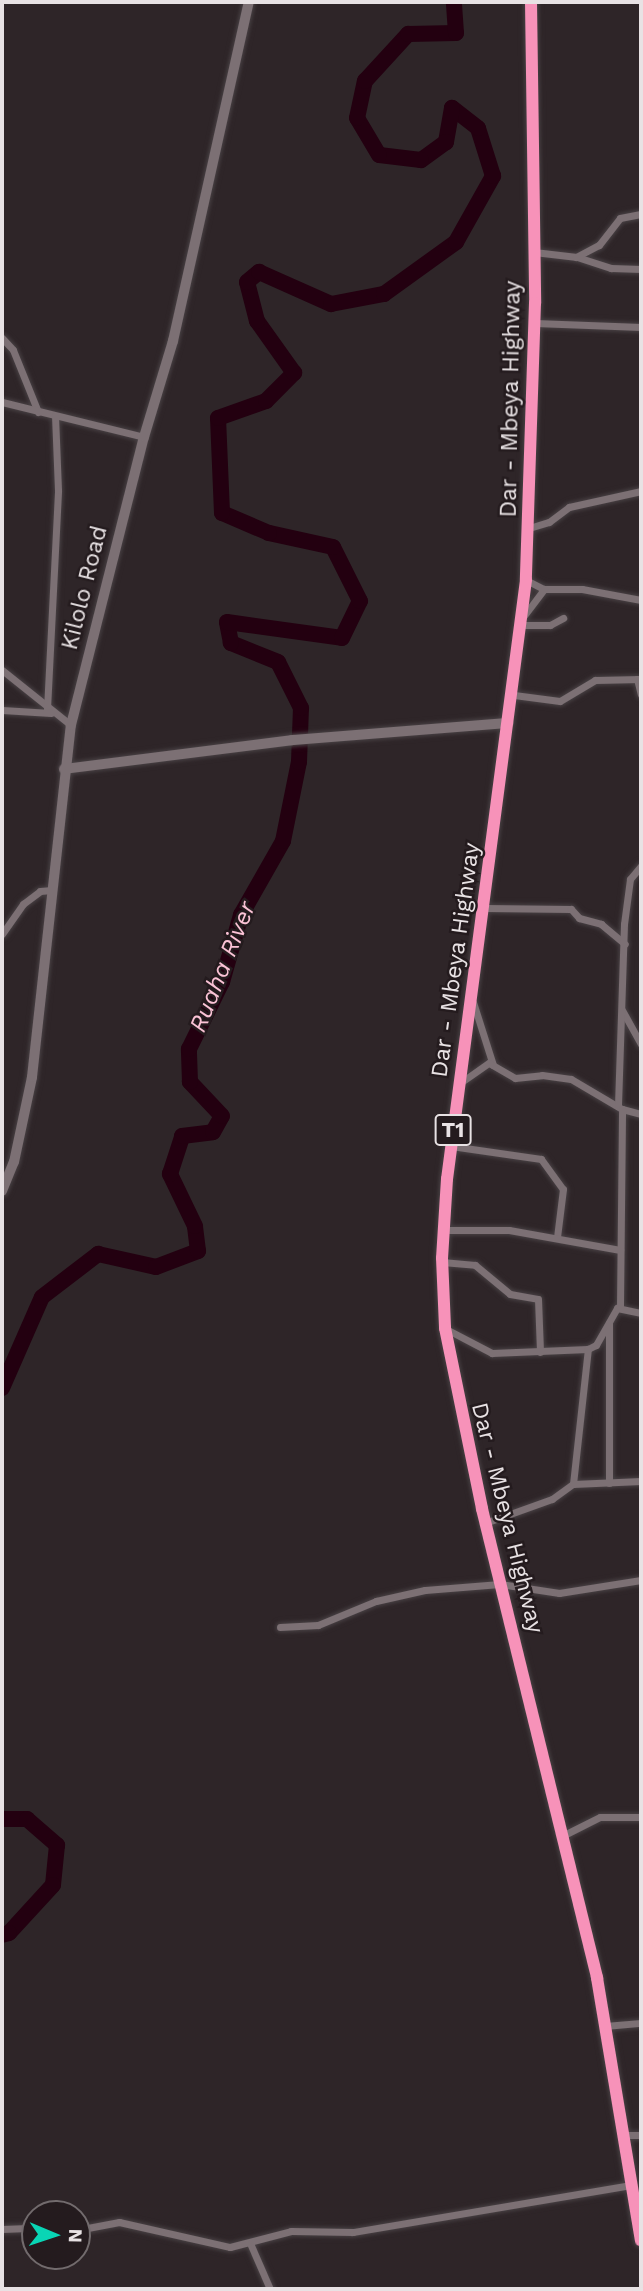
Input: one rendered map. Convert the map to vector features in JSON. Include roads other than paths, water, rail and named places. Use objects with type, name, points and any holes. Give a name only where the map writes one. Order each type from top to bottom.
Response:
[{"type":"highway","name":"Dar - Mbeya Highway","points":[[531,2],[535,323],[526,580],[514,695],[451,1146],[443,1230],[445,1328],[485,1523],[562,1836],[604,2026],[626,2134],[641,2241]]},
{"type":"main road","name":"Kilolo Road","points":[[2,1191],[14,1162],[32,1077],[64,769],[71,725],[144,437],[173,341],[233,89],[249,2]]},
{"type":"main road","points":[[64,769],[292,740],[508,723]]},
{"type":"street","points":[[576,257],[599,245],[620,218],[641,214]]},
{"type":"street","points":[[534,252],[576,257],[611,268],[641,269]]},
{"type":"street","points":[[535,323],[641,327]]},
{"type":"street","points":[[2,338],[13,351],[38,412]]},
{"type":"street","points":[[2,402],[144,437]]},
{"type":"street","points":[[50,711],[58,490],[55,416]]},
{"type":"street","points":[[529,528],[549,523],[569,507],[641,491]]},
{"type":"street","points":[[526,580],[544,589],[582,589],[641,600]]},
{"type":"street","points":[[544,589],[523,621],[550,625],[563,618]]},
{"type":"street","points":[[2,670],[50,711],[71,725]]},
{"type":"street","points":[[514,695],[559,701],[595,681],[639,679],[641,695]]},
{"type":"street","points":[[2,710],[50,711]]},
{"type":"street","points":[[445,1328],[487,1352],[589,1349],[596,1345],[620,1306],[622,1009],[630,879],[640,870]]},
{"type":"street","points":[[2,934],[23,904],[40,891],[52,890]]},
{"type":"street","points":[[485,908],[571,909],[579,918],[601,924],[626,944]]},
{"type":"street","points":[[471,998],[493,1065]]},
{"type":"street","points":[[622,1009],[641,1044]]},
{"type":"street","points":[[460,1083],[481,1065],[493,1065],[515,1078],[542,1075],[571,1079],[620,1107],[641,1114]]},
{"type":"street","points":[[451,1146],[541,1159],[563,1189],[557,1237]]},
{"type":"street","points":[[443,1230],[509,1230],[620,1250]]},
{"type":"street","points":[[442,1262],[475,1265],[510,1294],[538,1299],[540,1352]]},
{"type":"street","points":[[620,1306],[641,1313]]},
{"type":"street","points":[[608,1322],[608,1483]]},
{"type":"street","points":[[573,1484],[589,1349]]},
{"type":"street","points":[[485,1523],[551,1499],[573,1484],[641,1481]]},
{"type":"street","points":[[280,1627],[318,1625],[396,1596],[500,1584],[554,1593],[641,1580]]},
{"type":"street","points":[[562,1836],[584,1821],[600,1817],[641,1817]]},
{"type":"street","points":[[604,2026],[641,2023]]},
{"type":"street","points":[[626,2134],[641,2135]]},
{"type":"street","points":[[91,2227],[119,2222],[208,2246],[250,2243],[290,2231],[353,2232],[376,2225],[632,2185]]},
{"type":"street","points":[[2,2229],[21,2228]]},
{"type":"street","points":[[250,2243],[269,2289]]},
{"type":"waterway","name":"Ruaha River","points":[[2,1388],[42,1297],[98,1254],[156,1267],[198,1251],[195,1226],[170,1174],[182,1136],[213,1132],[222,1116],[190,1082],[189,1049],[222,982],[241,915],[283,841],[299,762],[301,708],[278,662],[231,643],[227,622],[342,638],[360,601],[333,547],[269,533],[222,513],[218,418],[266,401],[294,373],[257,321],[247,282],[259,272],[331,304],[384,294],[456,242],[493,176],[478,128],[452,108],[446,142],[421,160],[379,155],[357,118],[365,81],[408,34],[456,33],[454,2]]},
{"type":"waterway","name":"Ruaha River","points":[[2,1819],[27,1819],[57,1845],[53,1885],[9,1933],[2,1935]]}]
